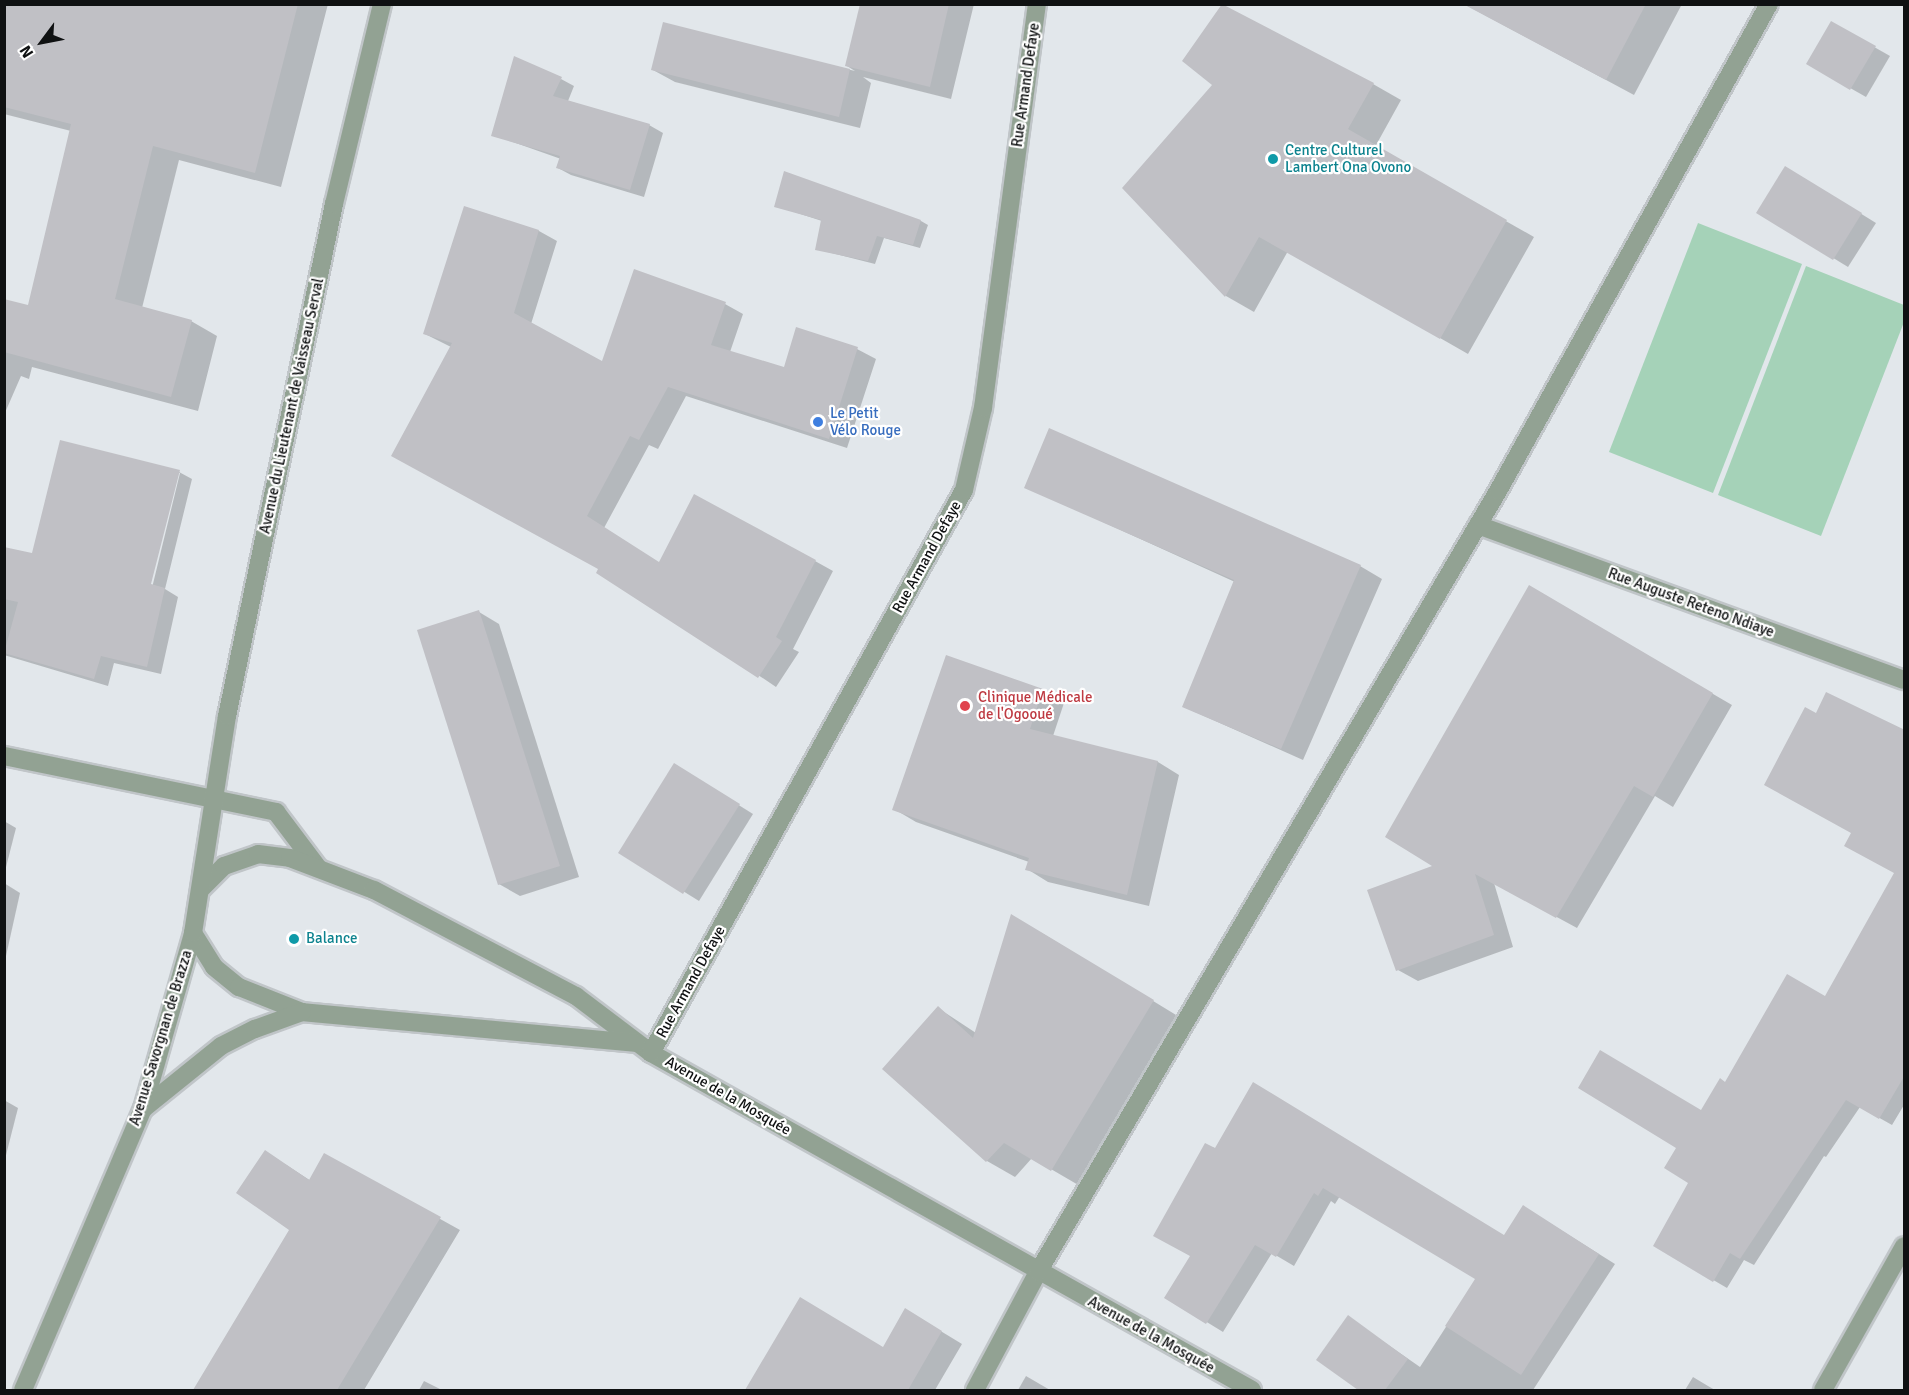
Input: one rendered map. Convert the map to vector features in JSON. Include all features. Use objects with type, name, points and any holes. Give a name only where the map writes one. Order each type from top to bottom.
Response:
[{"type":"street","name":"Avenue du Lieutenant de Vaisseau Serval","points":[[211,804],[334,204],[382,4]]},
{"type":"street","name":"Rue Armand Defaye","points":[[644,1048],[964,490],[983,408],[1037,4]]},
{"type":"street","points":[[975,1390],[1038,1272],[1479,525],[1769,4]]},
{"type":"street","name":"Rue Auguste Reteno Ndiaye","points":[[1479,525],[1905,680]]},
{"type":"street","points":[[4,756],[211,804],[276,812],[319,869]]},
{"type":"street","name":"Avenue Savorgnan de Brazza","points":[[23,1390],[142,1109],[193,933],[201,889],[211,804]]},
{"type":"street","name":"Avenue de la Mosquée","points":[[201,889],[224,866],[258,854],[290,858],[445,925],[576,996],[644,1048],[1038,1272],[1252,1390]]},
{"type":"street","points":[[193,933],[214,967],[239,987],[302,1012],[644,1048]]},
{"type":"street","points":[[142,1109],[221,1046],[255,1029],[302,1012]]},
{"type":"street","points":[[1823,1390],[1905,1246]]},
{"type":"green space","points":[[1698,223],[1802,264],[1713,493],[1609,452]]},
{"type":"green space","points":[[1806,266],[1904,305],[1904,322],[1821,536],[1718,495]]},
{"type":"building","points":[[4,4],[298,4],[255,173],[153,146],[115,299],[192,320],[171,397],[4,352],[4,299],[28,305],[71,124],[4,107]]},
{"type":"building","points":[[860,4],[949,4],[930,87],[845,66]]},
{"type":"building","name":"Centre Culturel Lambert Ona Ovono","points":[[1222,4],[1374,83],[1348,129],[1507,220],[1440,339],[1259,237],[1225,297],[1122,188],[1212,85],[1182,61]]},
{"type":"building","points":[[1463,4],[1646,4],[1606,80]]},
{"type":"building","points":[[1831,21],[1876,46],[1850,90],[1806,64]]},
{"type":"building","points":[[663,22],[850,69],[839,117],[651,70]]},
{"type":"building","points":[[514,56],[562,77],[553,96],[650,124],[630,190],[556,168],[560,156],[491,136]]},
{"type":"building","points":[[1785,166],[1862,213],[1833,260],[1756,213]]},
{"type":"building","points":[[784,171],[921,220],[913,245],[877,236],[868,261],[815,250],[821,220],[774,207]]},
{"type":"building","points":[[464,206],[539,230],[514,313],[602,361],[634,269],[726,302],[711,345],[784,367],[796,327],[858,347],[829,439],[668,387],[639,440],[630,436],[587,516],[659,562],[694,494],[816,560],[776,637],[782,641],[758,678],[596,573],[598,569],[391,456],[452,343],[423,334]]},
{"type":"building","points":[[1049,428],[1361,565],[1281,749],[1182,707],[1234,580],[1024,488]]},
{"type":"building","points":[[60,440],[180,470],[151,584],[165,588],[147,667],[101,656],[94,679],[4,653],[18,602],[4,599],[4,547],[32,553]]},
{"type":"building","points":[[1529,585],[1713,693],[1653,797],[1634,786],[1556,918],[1475,874],[1494,935],[1396,971],[1367,890],[1432,866],[1385,837]]},
{"type":"building","points":[[479,610],[560,866],[498,885],[417,630]]},
{"type":"building","points":[[946,655],[1043,689],[1030,729],[1158,761],[1127,895],[1025,870],[1029,858],[892,810]]},
{"type":"building","points":[[1826,692],[1905,730],[1905,1075],[1879,1119],[1846,1100],[1740,1259],[1730,1253],[1713,1282],[1653,1246],[1688,1183],[1664,1168],[1676,1148],[1578,1088],[1600,1050],[1701,1110],[1720,1078],[1725,1082],[1787,974],[1825,996],[1894,873],[1844,846],[1851,833],[1764,785],[1805,707],[1816,713]]},
{"type":"building","points":[[674,763],[740,804],[683,894],[618,853]]},
{"type":"building","points":[[1011,914],[1154,1000],[1051,1171],[1004,1143],[986,1162],[882,1069],[938,1006],[973,1038]]},
{"type":"building","points":[[1253,1082],[1504,1235],[1523,1205],[1599,1254],[1521,1375],[1445,1326],[1475,1279],[1323,1188],[1318,1196],[1314,1193],[1276,1257],[1255,1245],[1206,1324],[1164,1298],[1190,1256],[1153,1236],[1205,1143],[1215,1148]]},
{"type":"building","points":[[265,1150],[309,1180],[324,1153],[441,1217],[337,1390],[193,1390],[289,1230],[236,1193]]},
{"type":"building","points":[[800,1297],[883,1347],[905,1308],[942,1331],[908,1390],[745,1390]]},
{"type":"building","points":[[1348,1315],[1408,1359],[1385,1390],[1358,1390],[1316,1360]]},
{"type":"place","name":"Centre Culturel Lambert Ona Ovono","points":[[1273,159]]},
{"type":"place","name":"Le Petit Vélo Rouge","points":[[818,422]]},
{"type":"place","name":"Clinique Médicale de l'Ogooué","points":[[965,706]]},
{"type":"place","name":"Balance","points":[[294,939]]}]
